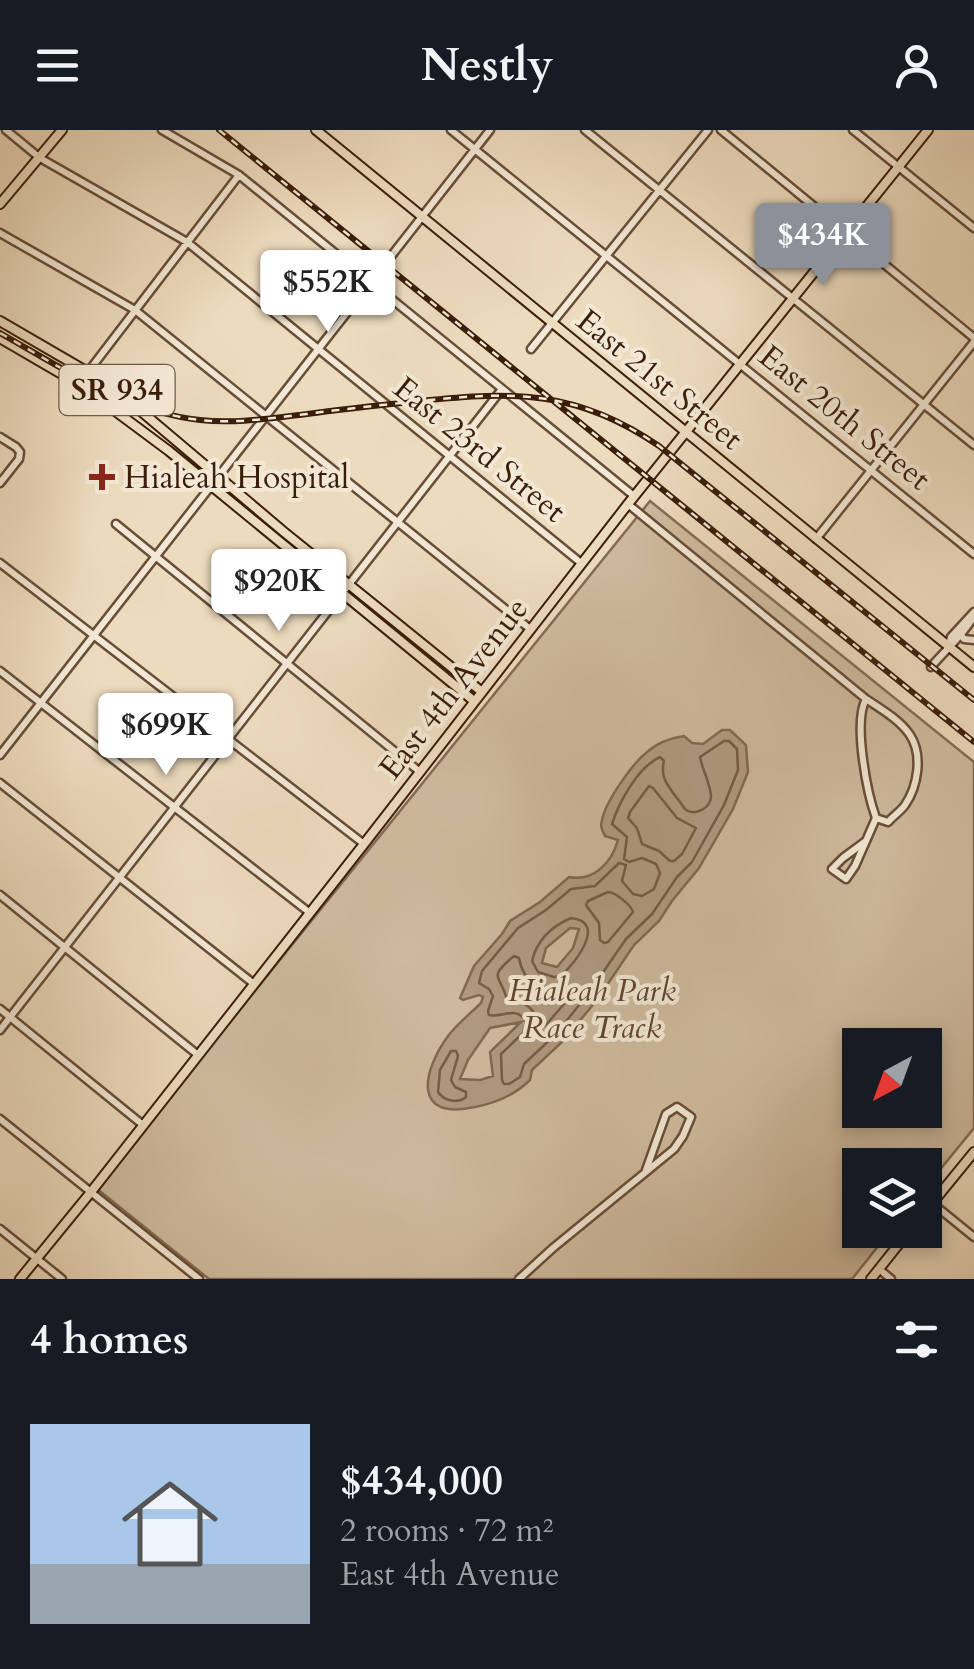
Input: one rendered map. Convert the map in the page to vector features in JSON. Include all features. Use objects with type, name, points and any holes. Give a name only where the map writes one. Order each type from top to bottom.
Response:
[{"type":"main road","points":[[0,204],[62,130]]},
{"type":"main road","name":"East 21st Street","points":[[316,130],[974,667]]},
{"type":"main road","name":"East 4th Avenue","points":[[20,1279],[739,363],[928,130]]},
{"type":"main road","points":[[0,212],[12,192]]},
{"type":"main road","name":"SR 934","points":[[0,321],[118,392],[482,692]]},
{"type":"main road","name":"SR 934","points":[[0,338],[79,384],[182,461],[474,701]]},
{"type":"main road","points":[[942,1191],[974,1152]]},
{"type":"main road","points":[[871,1279],[895,1248]]},
{"type":"street","name":"East 23rd Street","points":[[6,130],[40,158],[187,242],[581,563]]},
{"type":"street","points":[[162,130],[239,175],[502,389],[866,699],[890,715],[911,736],[917,759],[916,780],[906,804],[888,822],[876,818]]},
{"type":"street","name":"East 20th Street","points":[[451,130],[974,554]]},
{"type":"street","points":[[0,756],[490,130]]},
{"type":"street","points":[[586,130],[974,446]]},
{"type":"street","points":[[530,349],[708,130]]},
{"type":"street","points":[[721,130],[974,340],[816,539]]},
{"type":"street","points":[[852,130],[974,228]]},
{"type":"street","points":[[88,372],[239,175]]},
{"type":"street","points":[[0,232],[135,310],[530,629]]},
{"type":"street","points":[[0,1030],[502,389]]},
{"type":"street","points":[[0,437],[20,452],[0,483]]},
{"type":"street","points":[[116,524],[420,772]]},
{"type":"street","points":[[0,562],[364,844]]},
{"type":"street","points":[[948,646],[951,637],[974,614]]},
{"type":"street","points":[[931,667],[974,614]]},
{"type":"street","points":[[961,634],[964,639],[974,640]]},
{"type":"street","points":[[0,671],[310,912]]},
{"type":"street","points":[[866,699],[862,706],[864,764],[876,818],[866,842],[855,866],[846,879],[832,870],[866,842]]},
{"type":"street","points":[[0,783],[254,984]]},
{"type":"street","points":[[0,895],[198,1055]]},
{"type":"street","points":[[0,1008],[143,1125]]},
{"type":"street","points":[[519,1279],[674,1149],[691,1117],[677,1107],[666,1114],[646,1170]]},
{"type":"street","points":[[0,1119],[199,1279]]},
{"type":"street","points":[[942,1211],[974,1237]]},
{"type":"street","points":[[0,1229],[62,1279]]},
{"type":"street","points":[[878,1269],[891,1279]]},
{"type":"green space","name":"Hialeah Park Race Track","points":[[650,501],[974,762],[974,1128],[942,1167],[942,1148],[842,1148],[842,1248],[877,1248],[852,1279],[209,1279],[96,1188]]},
{"type":"water","points":[[722,730],[730,730],[746,745],[748,772],[733,809],[699,868],[659,921],[634,945],[597,1000],[532,1070],[530,1080],[490,1103],[455,1109],[441,1107],[428,1090],[432,1064],[448,1036],[481,1003],[483,997],[479,995],[460,998],[474,966],[510,921],[569,877],[594,873],[606,863],[618,840],[605,836],[601,825],[604,812],[620,783],[641,758],[660,744],[679,737],[703,744]],"holes":[[[570,928],[579,929],[573,948],[557,967],[542,963],[546,948]],[[521,1022],[490,1052],[493,1076],[460,1079],[490,1028]]]},
{"type":"railway","points":[[219,130],[974,742]]},
{"type":"railway","points":[[0,333],[121,398],[200,420],[254,420],[486,396],[544,399],[600,414],[659,446],[974,700]]},
{"type":"place","name":"Hialeah Hospital","points":[[102,477]]}]
